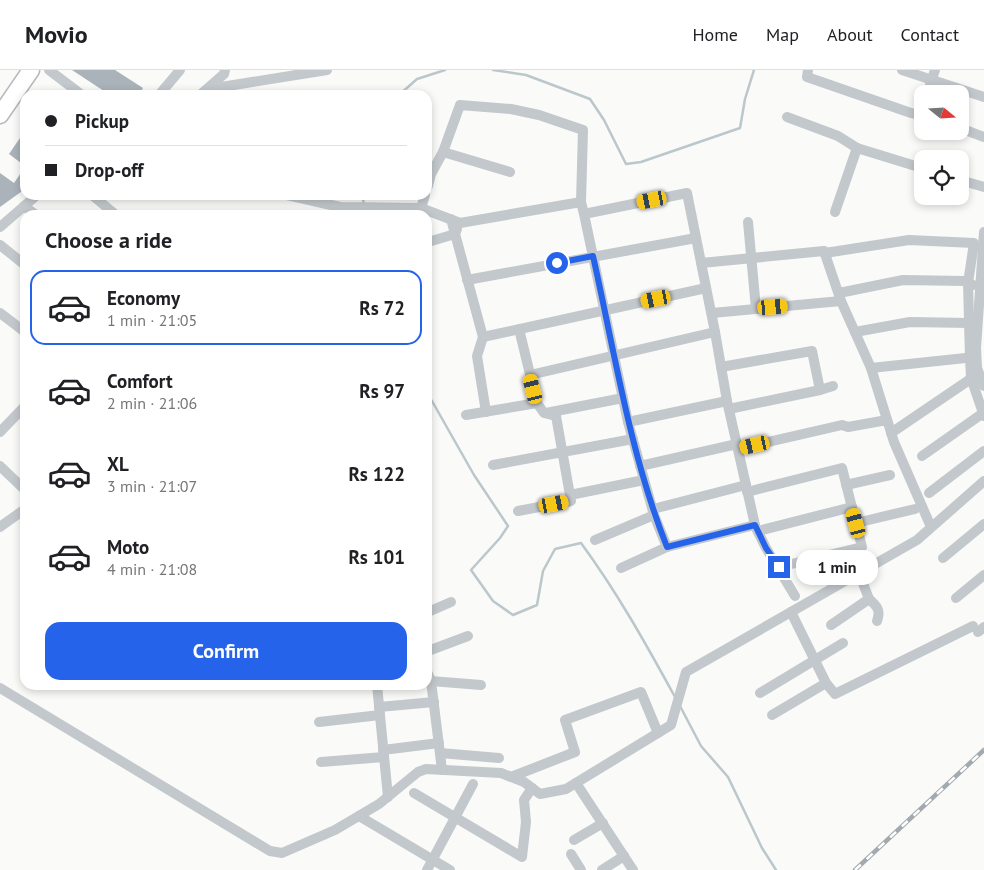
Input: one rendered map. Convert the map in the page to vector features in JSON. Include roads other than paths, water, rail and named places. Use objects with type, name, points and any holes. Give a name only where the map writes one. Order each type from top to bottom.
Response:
[{"type":"highway","points":[[0,96],[18,70]]},
{"type":"highway","points":[[0,115],[31,70]]},
{"type":"street","points":[[49,70],[75,90]]},
{"type":"street","points":[[163,90],[180,70]]},
{"type":"street","points":[[209,89],[224,74],[225,70]]},
{"type":"street","points":[[209,89],[327,70]]},
{"type":"street","points":[[808,70],[807,77],[911,113],[914,112]]},
{"type":"street","points":[[902,70],[984,97]]},
{"type":"street","points":[[930,85],[935,70]]},
{"type":"street","points":[[432,172],[443,152],[460,105],[510,109],[539,115],[583,130],[581,202],[628,422],[644,480],[667,547]]},
{"type":"street","points":[[786,117],[838,136],[857,148],[914,166]]},
{"type":"street","points":[[969,131],[984,137]]},
{"type":"street","points":[[834,212],[857,148]]},
{"type":"street","points":[[443,152],[510,172]]},
{"type":"street","points":[[969,183],[984,187]]},
{"type":"street","points":[[584,214],[687,193],[712,313],[728,405],[756,528],[795,596]]},
{"type":"street","points":[[0,227],[31,200]]},
{"type":"street","points":[[98,200],[110,210]]},
{"type":"street","points":[[309,200],[340,207],[378,209],[421,208],[426,210]]},
{"type":"street","points":[[421,208],[423,200]]},
{"type":"street","points":[[432,212],[455,221],[581,202]]},
{"type":"street","points":[[24,206],[29,210]]},
{"type":"street","points":[[455,221],[455,234],[483,337],[477,356],[486,412]]},
{"type":"street","points":[[748,222],[756,309]]},
{"type":"street","points":[[973,357],[984,232]]},
{"type":"street","points":[[432,241],[455,234]]},
{"type":"street","points":[[467,280],[696,238]]},
{"type":"street","points":[[701,263],[824,251],[825,253],[909,240],[974,243],[968,283],[969,323],[975,376],[984,415],[922,456]]},
{"type":"street","points":[[0,245],[20,261]]},
{"type":"street","points":[[825,253],[840,297],[871,368],[891,433],[931,528]]},
{"type":"street","points":[[712,313],[840,297],[903,280],[965,281],[980,286]]},
{"type":"street","points":[[483,337],[706,288]]},
{"type":"street","points":[[0,313],[20,328]]},
{"type":"street","points":[[855,332],[910,322],[969,323]]},
{"type":"street","points":[[518,329],[537,404],[544,413],[556,416],[571,501],[518,511]]},
{"type":"street","points":[[530,375],[715,332]]},
{"type":"street","points":[[721,367],[812,351],[820,390]]},
{"type":"street","points":[[871,368],[973,357]]},
{"type":"street","points":[[975,376],[984,386]]},
{"type":"street","points":[[891,433],[975,376]]},
{"type":"street","points":[[628,422],[820,390],[833,386]]},
{"type":"street","points":[[544,413],[624,398]]},
{"type":"street","points":[[466,416],[537,404]]},
{"type":"street","points":[[0,432],[20,411]]},
{"type":"street","points":[[640,466],[842,425],[848,428],[887,420]]},
{"type":"street","points":[[493,465],[633,439]]},
{"type":"street","points":[[929,493],[984,451]]},
{"type":"street","points":[[0,466],[20,485]]},
{"type":"street","points":[[594,540],[654,512],[746,488],[842,468],[862,547],[779,567]]},
{"type":"street","points":[[846,485],[890,474]]},
{"type":"street","points":[[570,495],[644,480]]},
{"type":"street","points":[[0,688],[270,850],[282,853],[335,830],[359,816],[379,804],[418,772],[426,769],[501,773],[512,777],[540,794],[566,789],[671,725],[686,672],[917,540],[984,480]]},
{"type":"street","points":[[621,568],[667,547],[852,507]]},
{"type":"street","points":[[856,523],[916,509]]},
{"type":"street","points":[[0,527],[20,513]]},
{"type":"street","points":[[943,558],[984,524]]},
{"type":"street","points":[[859,573],[869,599],[877,606],[879,615],[877,621]]},
{"type":"street","points":[[956,598],[984,575]]},
{"type":"street","points":[[831,625],[869,599]]},
{"type":"street","points":[[432,610],[451,602]]},
{"type":"street","points":[[791,612],[826,683],[836,694],[978,628]]},
{"type":"street","points":[[432,650],[468,636]]},
{"type":"street","points":[[760,693],[843,643]]},
{"type":"street","points":[[432,677],[481,685]]},
{"type":"street","points":[[772,715],[826,683]]},
{"type":"street","points":[[377,690],[388,796]]},
{"type":"street","points":[[432,690],[442,770]]},
{"type":"street","points":[[512,777],[576,752],[565,720],[641,692],[658,732]]},
{"type":"street","points":[[319,722],[434,702]]},
{"type":"street","points":[[321,762],[440,748],[499,758]]},
{"type":"street","points":[[576,783],[633,870]]},
{"type":"street","points":[[427,870],[473,784]]},
{"type":"street","points":[[414,793],[522,857],[526,822],[524,800],[532,788]]},
{"type":"street","points":[[359,816],[450,870]]},
{"type":"street","points":[[574,840],[603,823]]},
{"type":"street","points":[[571,854],[581,870]]},
{"type":"street","points":[[602,870],[624,856]]},
{"type":"waterway","points":[[405,90],[417,79],[445,70]]},
{"type":"waterway","points":[[493,70],[526,75],[590,99],[604,120],[626,164],[641,162],[740,128],[745,99],[754,70]]},
{"type":"waterway","points":[[363,200],[364,204]]},
{"type":"waterway","points":[[432,401],[474,475],[508,526],[500,538],[471,570],[493,601],[513,615],[537,605],[543,571],[555,549],[581,543],[619,599],[675,697]]},
{"type":"waterway","points":[[680,706],[701,746],[728,777],[762,848],[776,870]]},
{"type":"railway","points":[[855,870],[984,750]]}]
